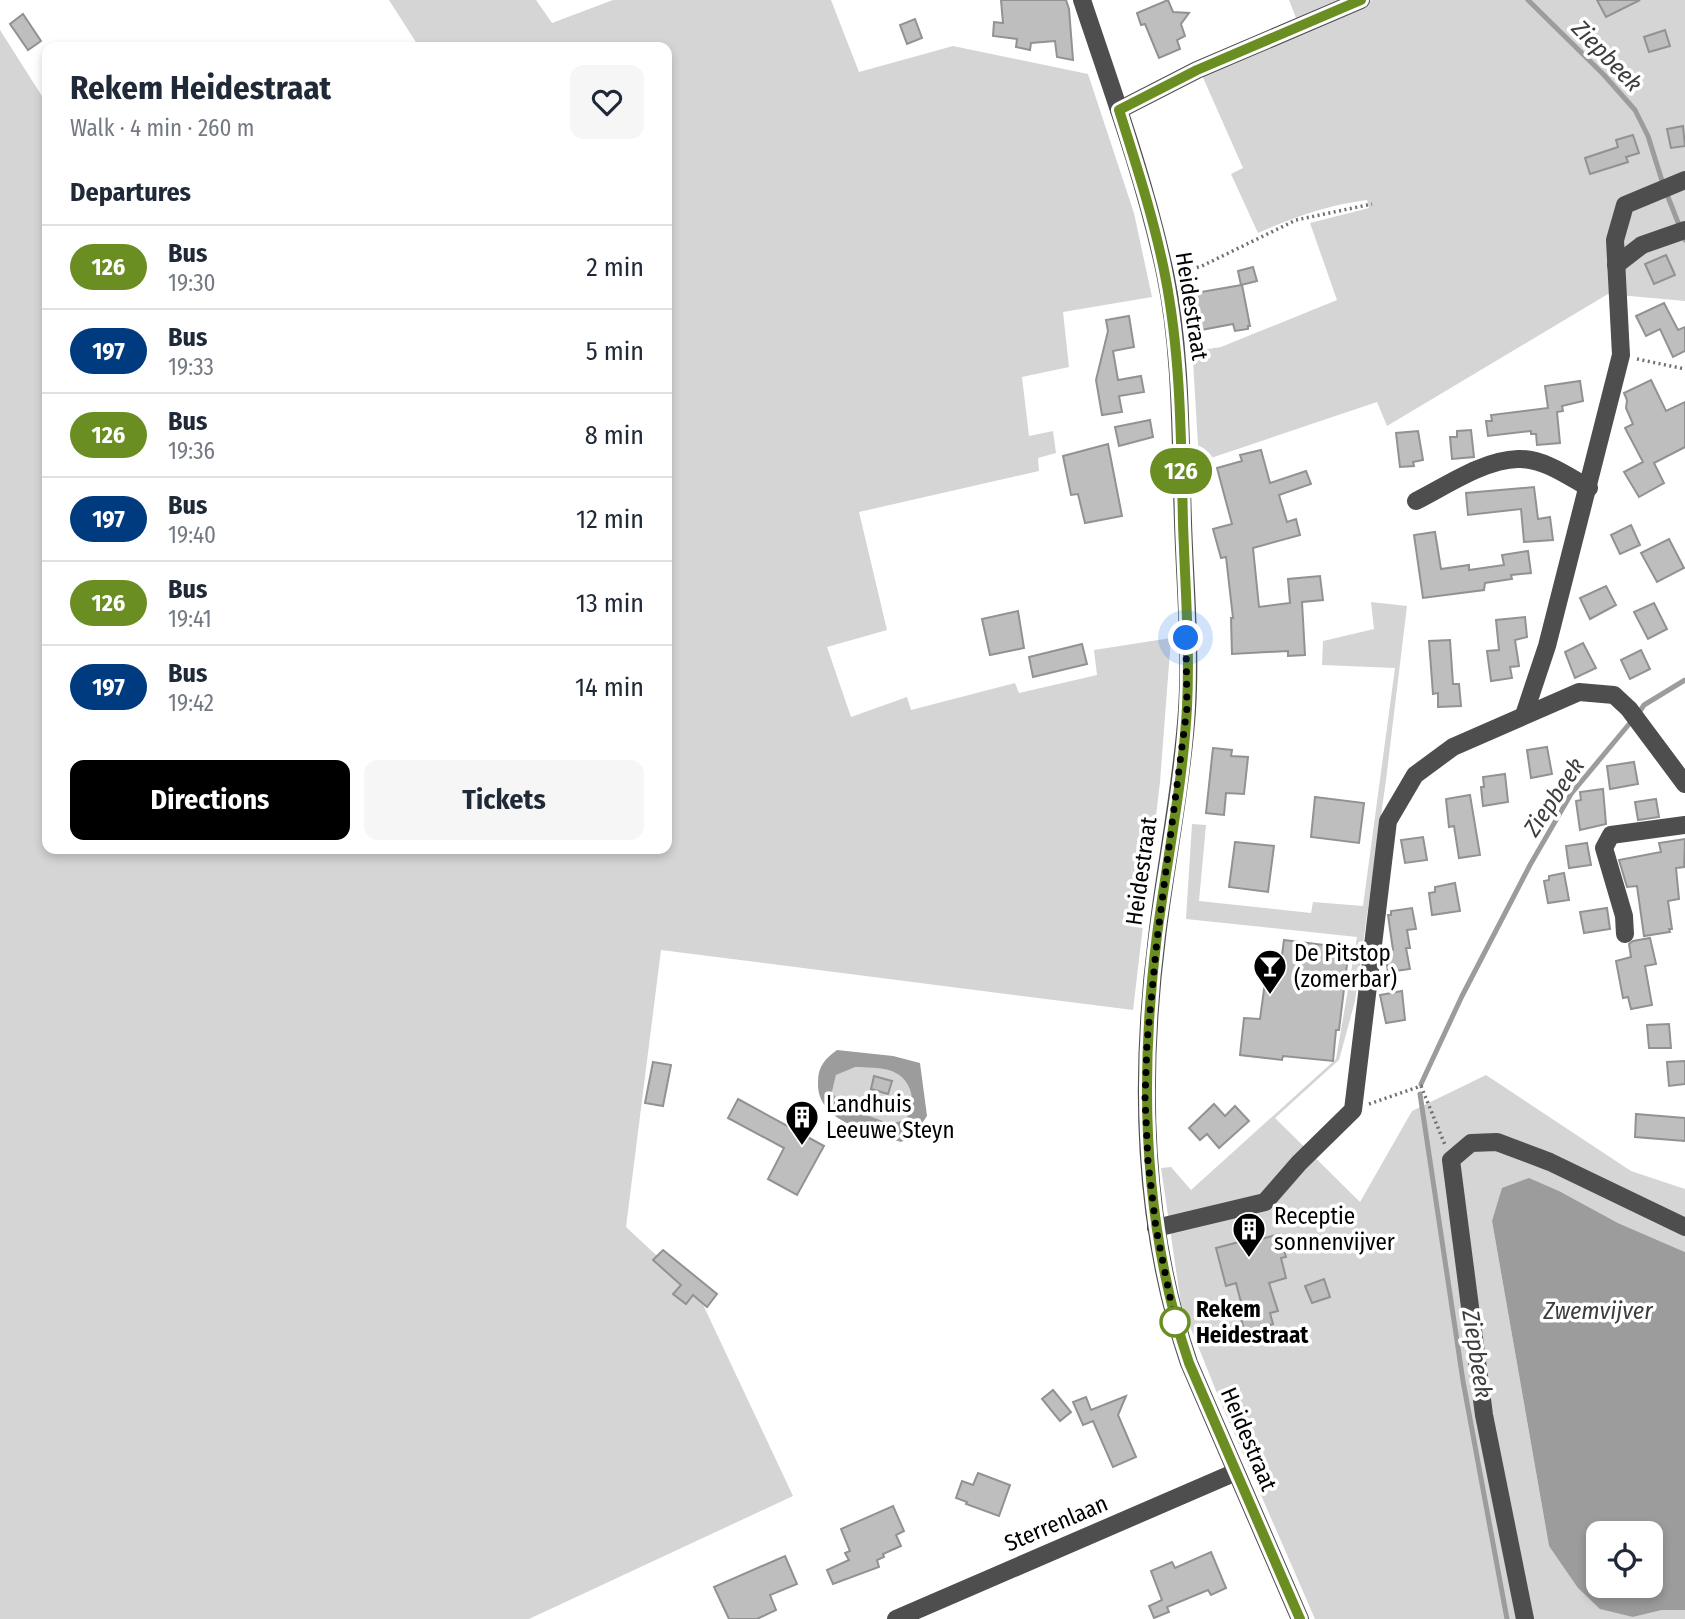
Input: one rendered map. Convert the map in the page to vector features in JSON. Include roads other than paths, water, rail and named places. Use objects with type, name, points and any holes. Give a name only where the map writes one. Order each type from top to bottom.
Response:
[{"type":"street","name":"Heidestraat","points":[[1082,0],[1146,198],[1166,275],[1179,386],[1187,708],[1157,940],[1147,1043],[1147,1149],[1156,1228],[1175,1322],[1189,1363],[1300,1619]]},
{"type":"street","points":[[1119,110],[1197,70],[1361,0]]},
{"type":"street","points":[[1524,715],[1547,646],[1621,355],[1615,240],[1625,205],[1685,180]]},
{"type":"street","points":[[1616,265],[1642,245],[1681,231]]},
{"type":"street","points":[[1416,501],[1475,471],[1497,462],[1520,458],[1551,467],[1589,488]]},
{"type":"street","points":[[1156,1228],[1265,1202],[1299,1163],[1353,1110],[1388,821],[1415,775],[1453,747],[1579,692],[1615,695],[1629,709],[1685,784]]},
{"type":"street","points":[[1625,934],[1624,916],[1604,848],[1611,835],[1685,825]]},
{"type":"street","points":[[1525,1619],[1484,1415],[1451,1160],[1471,1143],[1497,1142],[1550,1162],[1685,1227]]},
{"type":"street","name":"Sterrenlaan","points":[[896,1619],[1236,1472]]},
{"type":"water","points":[[837,1050],[893,1056],[920,1063],[927,1116],[914,1135],[901,1142],[875,1134],[847,1123],[826,1107],[820,1096],[818,1076],[823,1063]],"holes":[[[855,1067],[889,1070],[903,1078],[912,1097],[906,1119],[891,1124],[843,1106],[832,1092],[836,1075]]]},
{"type":"water","name":"Zwemvijver","points":[[1529,1178],[1618,1223],[1685,1252],[1685,1610],[1662,1610],[1633,1617],[1600,1609],[1588,1598],[1663,1598],[1663,1521],[1586,1521],[1586,1596],[1549,1546],[1492,1221],[1502,1188]]},
{"type":"waterway","name":"Ziepbeek","points":[[1528,0],[1604,75],[1635,110],[1648,136],[1663,184]]},
{"type":"waterway","name":"Ziepbeek","points":[[1668,197],[1685,240]]},
{"type":"waterway","name":"Ziepbeek","points":[[1640,711],[1644,705],[1685,680]]},
{"type":"waterway","name":"Ziepbeek","points":[[1421,1084],[1462,996],[1530,865],[1571,794],[1630,723]]},
{"type":"waterway","name":"Ziepbeek","points":[[1420,1094],[1463,1381],[1507,1619]]},
{"type":"place","name":"De Pitstop (zomerbar)","points":[[1270,996]]},
{"type":"place","name":"Landhuis Leeuwe Steyn","points":[[802,1147]]},
{"type":"place","name":"Receptie sonnenvijver","points":[[1249,1259]]},
{"type":"place","name":"Rekem Heidestraat","points":[[1175,1322]]}]
